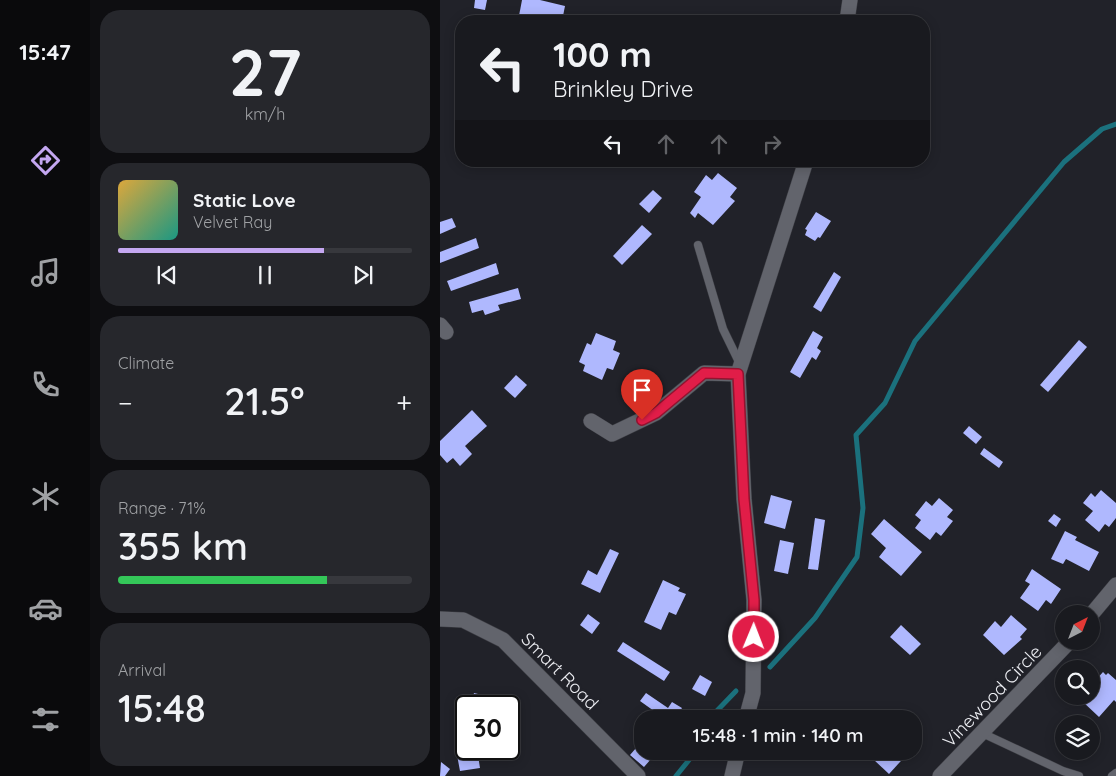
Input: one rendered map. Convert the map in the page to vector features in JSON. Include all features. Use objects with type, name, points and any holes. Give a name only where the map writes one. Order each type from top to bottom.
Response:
[{"type":"street","points":[[848,15],[850,0]]},
{"type":"street","points":[[748,710],[752,692],[754,600],[744,499],[739,370],[804,167]]},
{"type":"street","points":[[590,421],[612,434],[656,413],[704,373],[739,370]]},
{"type":"street","points":[[1099,605],[1116,585]]},
{"type":"street","name":"Smart Road","points":[[440,619],[463,620],[503,640],[638,776]]},
{"type":"street","name":"Vinewood Circle","points":[[940,776],[1061,650]]},
{"type":"street","points":[[732,776],[736,760]]},
{"type":"lane","points":[[698,244],[723,329],[739,370]]},
{"type":"lane","points":[[982,733],[1063,771],[1079,776]]},
{"type":"lane","points":[[1112,776],[1116,773]]},
{"type":"building","points":[[475,0],[487,0],[485,10],[474,8]]},
{"type":"building","points":[[522,0],[540,0],[565,6],[563,15],[519,15]]},
{"type":"building","points":[[718,173],[737,188],[730,197],[735,201],[713,225],[698,213],[695,218],[690,213],[701,197],[694,192],[706,175],[712,180]]},
{"type":"building","points":[[653,190],[662,198],[649,213],[639,204]]},
{"type":"building","points":[[816,212],[831,221],[820,238],[818,237],[815,241],[805,235],[807,230],[805,229]]},
{"type":"building","points":[[452,218],[456,227],[440,234],[440,222]]},
{"type":"building","points":[[642,225],[652,234],[622,265],[613,256]]},
{"type":"building","points":[[476,238],[479,248],[440,263],[440,252]]},
{"type":"building","points":[[496,263],[499,274],[451,291],[447,281]]},
{"type":"building","points":[[834,272],[841,277],[821,312],[813,307]]},
{"type":"building","points":[[518,288],[521,299],[498,305],[500,310],[485,315],[483,310],[472,313],[469,302]]},
{"type":"building","points":[[813,331],[823,337],[817,348],[821,351],[816,360],[812,357],[800,378],[790,372]]},
{"type":"building","points":[[596,333],[616,341],[613,350],[620,353],[613,370],[607,368],[602,380],[583,371],[585,365],[579,362],[587,343],[591,345]]},
{"type":"building","points":[[1079,340],[1087,347],[1048,392],[1040,385]]},
{"type":"building","points":[[516,375],[527,385],[515,398],[504,388]]},
{"type":"building","points":[[472,410],[487,426],[465,446],[472,454],[460,466],[453,458],[447,463],[440,455],[440,441]]},
{"type":"building","points":[[969,426],[982,437],[976,444],[963,433]]},
{"type":"building","points":[[984,448],[1003,462],[999,468],[980,454]]},
{"type":"building","points":[[1101,490],[1116,503],[1116,518],[1109,527],[1105,524],[1099,532],[1085,520],[1093,511],[1083,503],[1091,493],[1095,497]]},
{"type":"building","points":[[771,495],[792,501],[785,529],[764,523]]},
{"type":"building","points":[[939,498],[953,510],[947,517],[953,521],[941,536],[936,532],[930,540],[915,528],[921,520],[915,515],[926,501],[932,506]]},
{"type":"building","points":[[1054,514],[1061,519],[1056,527],[1048,521]]},
{"type":"building","points":[[815,518],[825,520],[818,570],[808,569]]},
{"type":"building","points":[[884,519],[922,552],[901,576],[879,557],[886,548],[871,534]]},
{"type":"building","points":[[1065,531],[1077,537],[1075,540],[1099,552],[1089,571],[1066,559],[1063,564],[1051,559]]},
{"type":"building","points":[[780,540],[794,543],[788,574],[774,571]]},
{"type":"building","points":[[610,549],[619,553],[600,593],[581,584],[588,570],[597,575]]},
{"type":"building","points":[[1032,569],[1061,589],[1051,604],[1046,600],[1038,611],[1020,598],[1030,584],[1025,581]]},
{"type":"building","points":[[663,580],[680,588],[678,591],[686,594],[676,615],[669,612],[661,630],[644,622]]},
{"type":"building","points":[[588,614],[600,623],[592,634],[580,625]]},
{"type":"building","points":[[1011,615],[1027,629],[1020,637],[1022,639],[1004,655],[983,635],[995,621],[1001,627]]},
{"type":"building","points":[[901,625],[921,644],[910,655],[890,637]]},
{"type":"building","points":[[623,642],[670,672],[664,681],[617,651]]},
{"type":"building","points":[[1103,672],[1106,675],[1108,673],[1116,680],[1116,702],[1114,700],[1100,716],[1086,705],[1100,705],[1100,675]]},
{"type":"building","points":[[700,675],[712,682],[705,696],[692,689]]},
{"type":"building","points":[[646,693],[668,708],[672,702],[682,708],[681,710],[653,710],[640,701]]},
{"type":"building","points":[[634,750],[634,758],[630,755]]},
{"type":"building","points":[[458,760],[479,760],[480,768],[460,771]]},
{"type":"building","points":[[636,760],[650,760],[644,767]]},
{"type":"building","points":[[874,760],[902,760],[889,774]]},
{"type":"building","points":[[441,762],[450,769],[445,776],[440,776]]},
{"type":"waterway","points":[[770,667],[815,618],[857,557],[863,508],[856,435],[885,403],[915,341],[1064,162],[1102,129],[1116,124]]},
{"type":"waterway","points":[[718,710],[736,691]]},
{"type":"waterway","points":[[676,776],[689,760]]},
{"type":"route","points":[[642,420],[656,413],[704,373],[738,374],[744,499],[754,600],[754,637]]}]
